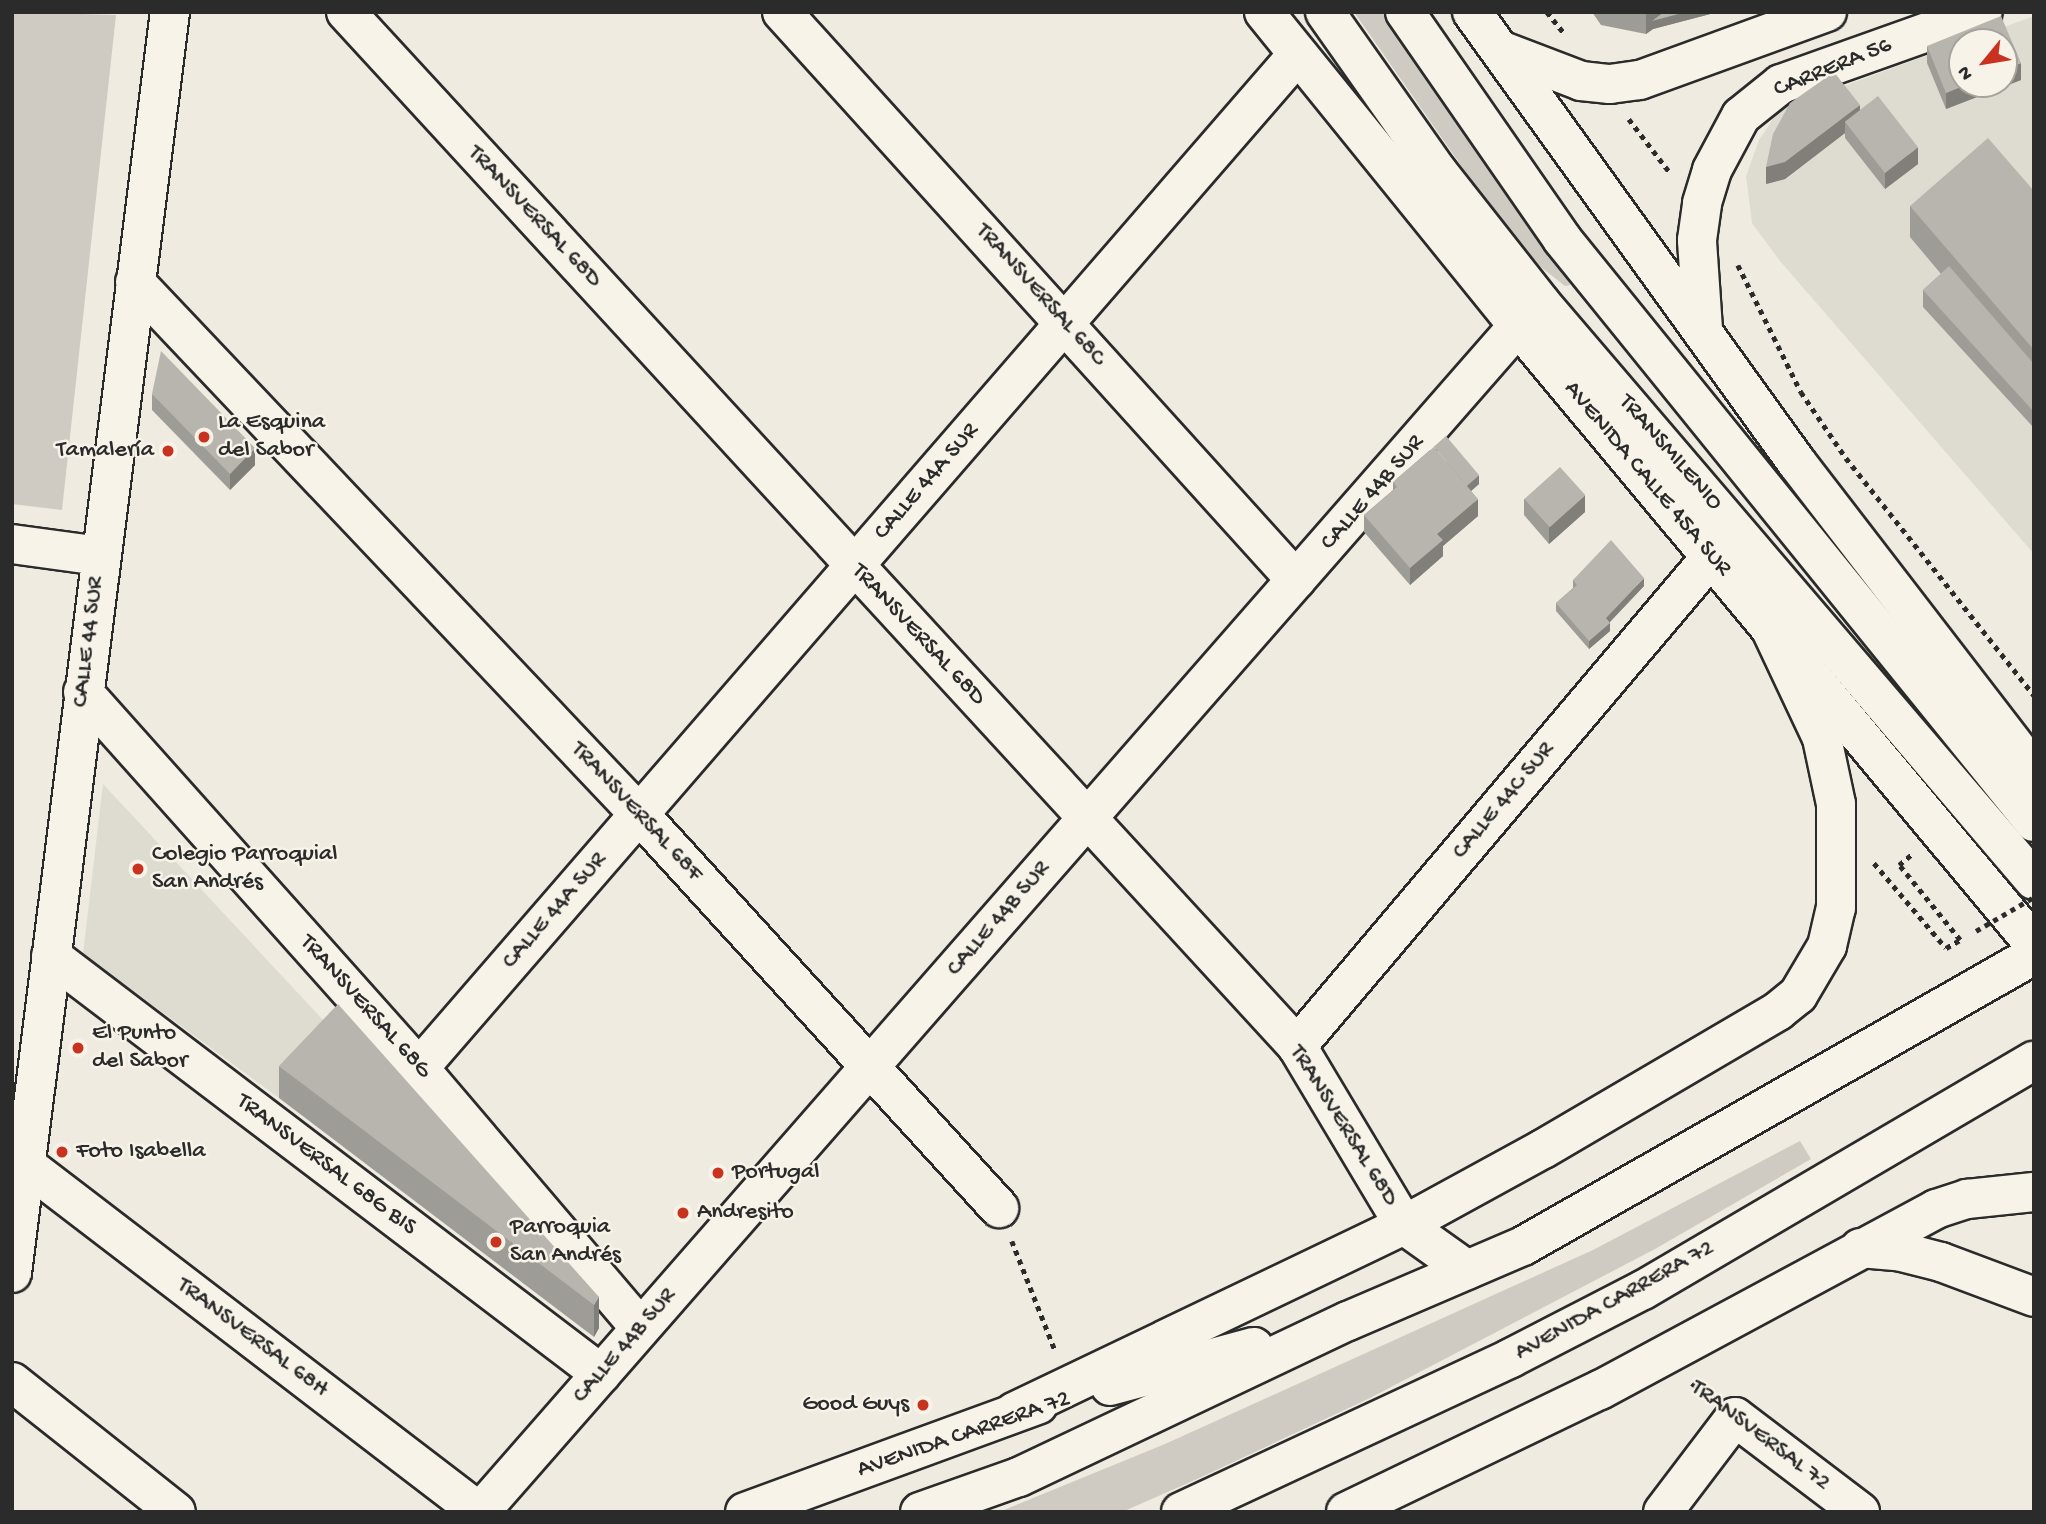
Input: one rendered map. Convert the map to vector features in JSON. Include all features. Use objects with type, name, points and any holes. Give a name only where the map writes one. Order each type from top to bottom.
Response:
[{"type":"main road","name":"CALLE 44 SUR","points":[[12,1273],[170,12]]},
{"type":"main road","name":"TRANSVERSAL 68D","points":[[346,12],[1297,1046],[1404,1225],[1467,1270]]},
{"type":"main road","name":"TRANSVERSAL 68C","points":[[782,12],[1066,322],[1296,580]]},
{"type":"main road","name":"AVENIDA CALLE 45A SUR","points":[[1264,12],[1518,326],[2034,944]]},
{"type":"main road","name":"TRANSMILENIO","points":[[1325,12],[1438,172],[1541,303],[2034,880]]},
{"type":"main road","name":"TRANSMILENIO","points":[[1405,12],[1562,239],[2034,822]]},
{"type":"main road","points":[[1472,12],[1797,463],[2034,771]]},
{"type":"main road","points":[[1500,50],[1581,81],[1602,83],[1640,80],[1827,12]]},
{"type":"main road","name":"CARRERA 56","points":[[1703,329],[1697,240],[1701,213],[1712,170],[1726,139],[1741,116],[1781,84],[1916,23],[1983,12]]},
{"type":"main road","name":"CALLE 44A SUR","points":[[419,1068],[1297,55]]},
{"type":"main road","name":"TRANSVERSAL 68F","points":[[135,282],[639,814],[999,1208]]},
{"type":"main road","name":"CALLE 44B SUR","points":[[479,1512],[1518,326]]},
{"type":"main road","points":[[12,544],[100,556]]},
{"type":"main road","name":"CALLE 44C SUR","points":[[1297,1046],[1712,556]]},
{"type":"main road","points":[[1014,1412],[1404,1225],[1543,1149],[1778,1011],[1814,974],[1827,946],[1836,908],[1836,804],[1822,738],[1766,620]]},
{"type":"main road","name":"TRANSVERSAL 68G","points":[[83,692],[419,1068],[640,1328]]},
{"type":"main road","name":"AVENIDA CARRERA 72","points":[[920,1512],[1041,1467],[1348,1321],[1522,1246],[2034,955]]},
{"type":"main road","name":"TRANSVERSAL 68G BIS","points":[[51,956],[600,1374]]},
{"type":"main road","name":"AVENIDA CARRERA 72","points":[[1181,1512],[1511,1358],[1643,1290],[2034,1061]]},
{"type":"main road","name":"TRANSVERSAL 68H","points":[[26,1165],[479,1512]]},
{"type":"main road","points":[[1346,1512],[1660,1359],[1860,1248],[1957,1202],[2034,1192]]},
{"type":"main road","points":[[1860,1248],[1898,1251],[1941,1262],[2034,1297]]},
{"type":"main road","name":"AVENIDA CARRERA 72","points":[[745,1512],[1014,1412],[1348,1321]]},
{"type":"main road","points":[[12,1382],[177,1512]]},
{"type":"main road","points":[[1663,1512],[1735,1417]]},
{"type":"main road","name":"TRANSVERSAL 72","points":[[1735,1417],[1860,1512]]},
{"type":"path","points":[[1547,12],[1566,36]]},
{"type":"path","points":[[1602,83],[1731,253],[1801,392],[1846,458],[2034,695]]},
{"type":"path","points":[[1884,875],[1946,948],[1960,940],[1899,865],[1912,854],[1920,863]]},
{"type":"path","points":[[1968,921],[1976,931],[2034,897]]},
{"type":"path","points":[[999,1208],[1068,1386]]},
{"type":"path","name":"TRANSVERSAL 72","points":[[1660,1359],[1735,1417]]},
{"type":"shaded area","points":[[12,12],[116,15],[62,510],[12,504]]},
{"type":"shaded area","points":[[1354,12],[1384,12],[1564,268],[1570,285],[1565,286],[1542,268],[1497,217]]},
{"type":"shaded area","points":[[2034,16],[2034,554],[1780,261],[1752,223],[1746,176],[1759,140],[1779,110],[1948,48],[1948,98],[2018,98],[2018,28],[2001,28]]},
{"type":"shaded area","name":"Colegio Parroquial San Andrés","points":[[103,784],[338,1036],[279,1098],[83,954]]},
{"type":"shaded area","points":[[1800,1141],[1811,1159],[1655,1249],[1370,1398],[1195,1480],[1122,1512],[999,1512],[1165,1444],[1593,1250]]},
{"type":"building","points":[[1664,12],[1686,12],[1652,21]]},
{"type":"building","points":[[2001,16],[2006,28],[1971,28]]},
{"type":"building","points":[[1948,37],[1948,92],[1946,93],[1927,46]]},
{"type":"building","points":[[1834,72],[1860,105],[1785,162],[1766,167],[1773,134],[1790,103]]},
{"type":"building","points":[[1878,96],[1918,147],[1885,173],[1845,122]]},
{"type":"building","points":[[1988,138],[2034,191],[2034,350],[1910,206]]},
{"type":"building","points":[[1949,266],[2034,364],[2034,412],[1923,290]]},
{"type":"building","name":"La Esquina del Sabor","points":[[161,351],[255,448],[230,474],[152,394]]},
{"type":"building","points":[[1446,436],[1479,475],[1467,486],[1434,447],[1430,450]]},
{"type":"building","points":[[1434,447],[1478,499],[1437,534],[1443,540],[1410,568],[1364,515],[1397,487],[1393,482]]},
{"type":"building","points":[[1560,467],[1585,495],[1550,527],[1524,499]]},
{"type":"building","points":[[1611,540],[1644,578],[1606,618],[1610,623],[1589,641],[1556,603],[1577,585],[1573,580]]},
{"type":"building","points":[[338,1004],[599,1297],[594,1305],[279,1066]]},
{"type":"place","name":"La Esquina del Sabor","points":[[204,437]]},
{"type":"place","name":"Tamalería","points":[[168,451]]},
{"type":"place","name":"Colegio Parroquial San Andrés","points":[[138,869]]},
{"type":"place","name":"El Punto del Sabor","points":[[78,1048]]},
{"type":"place","name":"Foto Isabella","points":[[62,1152]]},
{"type":"place","name":"Portugal","points":[[718,1173]]},
{"type":"place","name":"Andresito","points":[[683,1213]]},
{"type":"place","name":"Parroquia San Andrés","points":[[496,1242]]},
{"type":"place","name":"Good Guys","points":[[923,1405]]}]
